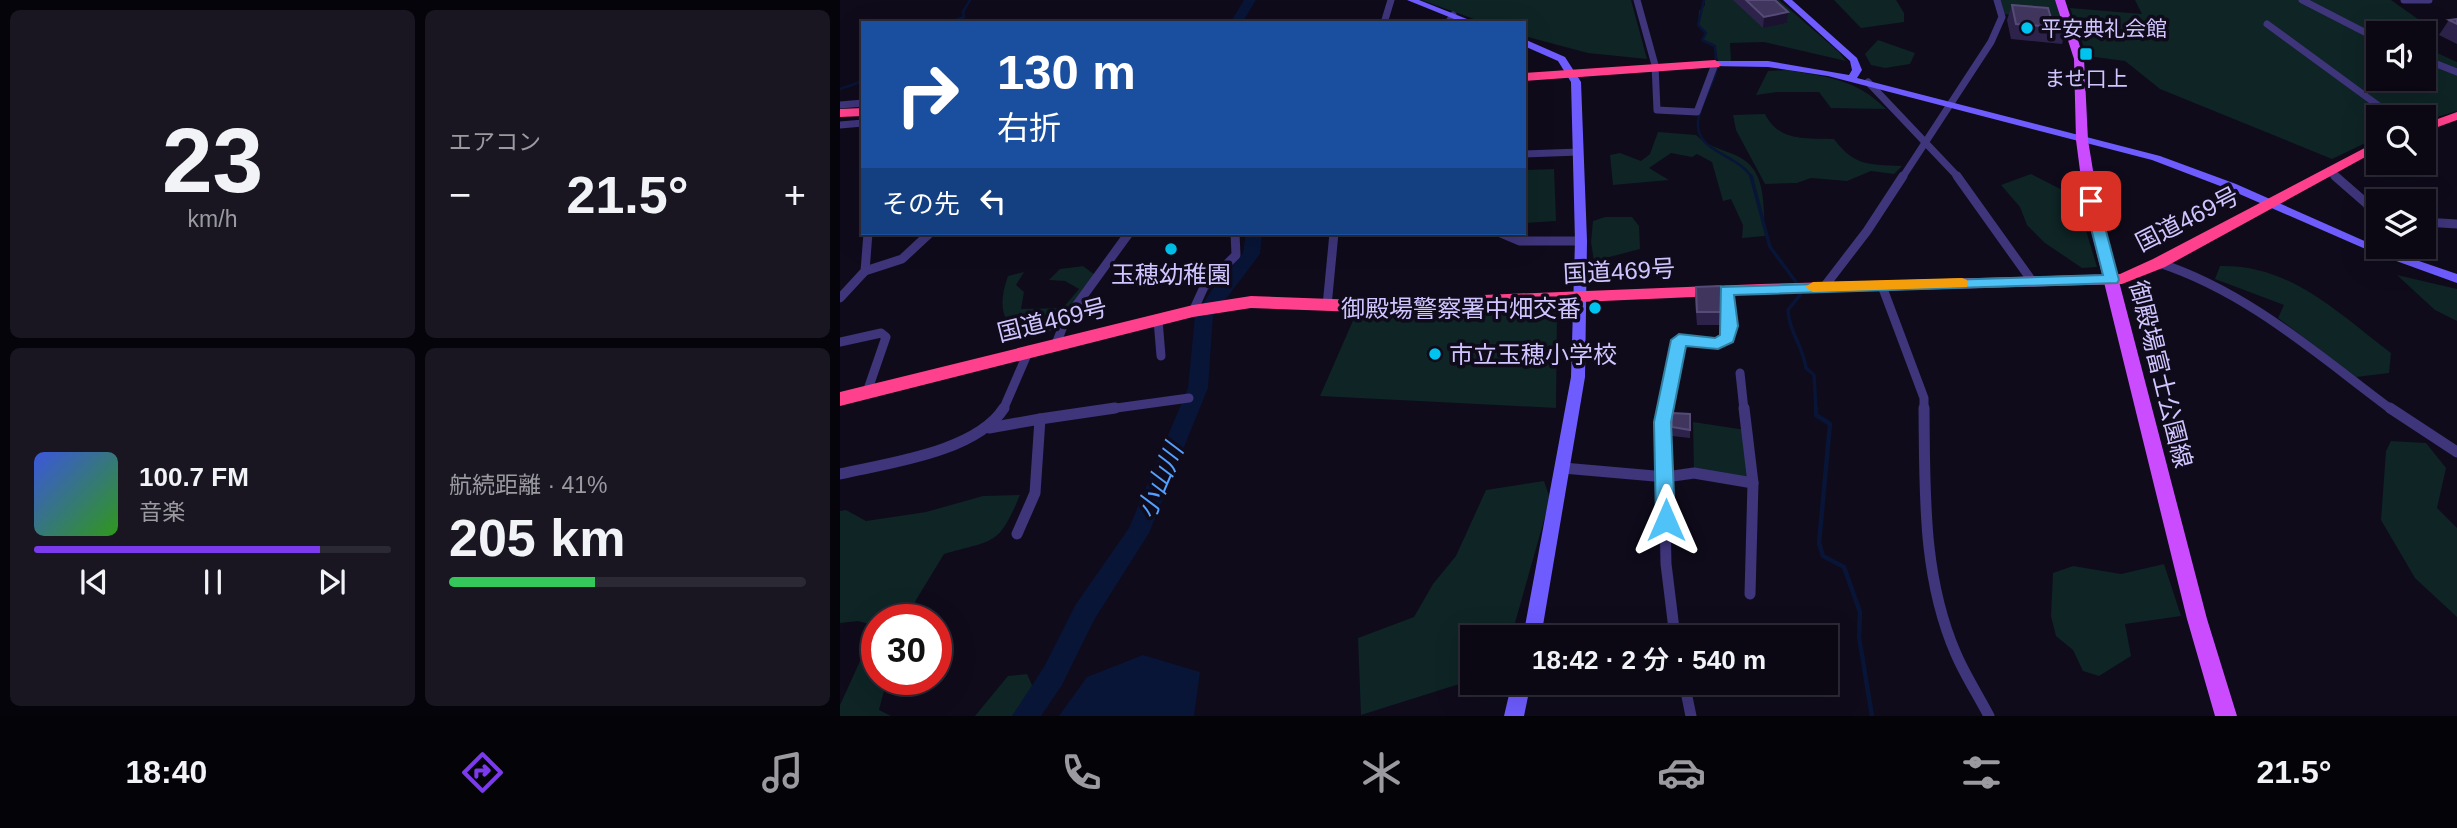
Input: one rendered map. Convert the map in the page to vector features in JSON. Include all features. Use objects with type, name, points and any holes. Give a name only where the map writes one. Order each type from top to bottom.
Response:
[{"type":"highway","points":[[1526,71],[1715,64]]},
{"type":"highway","points":[[1526,77],[1572,71]]},
{"type":"highway","points":[[840,115],[861,113]]},
{"type":"highway","points":[[2436,124],[2457,116]]},
{"type":"highway","name":"国道469号","points":[[840,399],[1029,350],[1219,306],[1251,302],[1327,306],[1727,290],[2122,279],[2159,263],[2366,151]]},
{"type":"main road","name":"御殿場富士公園線","points":[[2060,0],[2079,58],[2082,140],[2091,201],[2197,619],[2227,716]]},
{"type":"street","points":[[1385,21],[1391,0]]},
{"type":"street","points":[[1411,0],[1450,19]]},
{"type":"street","points":[[1637,0],[1654,67],[1657,110],[1697,112],[1715,64],[1791,66],[1852,78],[2195,171],[2274,201],[2361,241],[2457,279]]},
{"type":"street","points":[[1787,0],[1854,60],[1857,70],[1852,78]]},
{"type":"street","points":[[1824,287],[1867,231],[1991,42],[2002,17],[1997,0]]},
{"type":"street","points":[[2302,0],[2366,33]]},
{"type":"street","points":[[2404,0],[2429,0]]},
{"type":"street","points":[[2267,24],[2378,105]]},
{"type":"street","points":[[1526,43],[1557,55],[1572,71],[1581,242],[1578,377],[1534,625]]},
{"type":"street","points":[[2436,64],[2457,72]]},
{"type":"street","points":[[1868,82],[1985,211],[2032,281]]},
{"type":"street","points":[[840,105],[861,103]]},
{"type":"street","points":[[840,125],[861,124]]},
{"type":"street","points":[[1526,154],[1578,152]]},
{"type":"street","points":[[2329,171],[2366,203]]},
{"type":"street","points":[[2436,223],[2457,224]]},
{"type":"street","points":[[865,271],[868,235]]},
{"type":"street","points":[[840,298],[865,271],[909,257],[928,235]]},
{"type":"street","points":[[1056,344],[1065,321],[1079,306],[1128,235]]},
{"type":"street","points":[[1197,311],[1194,303],[1206,285],[1236,255],[1235,235]]},
{"type":"street","points":[[1327,306],[1334,235]]},
{"type":"street","points":[[1506,235],[1520,241],[1581,242]]},
{"type":"street","points":[[2159,263],[2203,278],[2262,313],[2427,435],[2457,452]]},
{"type":"street","points":[[1882,286],[1924,398],[1926,536],[1939,605],[1956,654],[1989,716]]},
{"type":"street","points":[[1674,625],[1666,564],[1663,422],[1679,340],[1718,344],[1728,338],[1730,326],[1727,290]]},
{"type":"street","points":[[1158,320],[1161,356]]},
{"type":"street","points":[[840,342],[881,333],[886,337],[867,392]]},
{"type":"street","points":[[988,429],[1001,413],[1029,350]]},
{"type":"street","points":[[1740,373],[1753,483],[1750,594]]},
{"type":"street","points":[[840,474],[939,449],[988,429],[1189,398]]},
{"type":"street","points":[[1017,534],[1035,493],[1040,419]]},
{"type":"street","points":[[1563,468],[1666,477],[1694,473],[1753,483]]},
{"type":"street","points":[[1514,716],[1519,695]]},
{"type":"street","points":[[1687,695],[1691,716]]},
{"type":"green space","points":[[1421,0],[1631,0],[1647,59],[1588,53],[1526,37],[1526,21],[1479,21]]},
{"type":"green space","points":[[1704,0],[1779,0],[1846,61],[1764,42],[1730,43],[1731,61],[1718,62],[1715,46],[1702,40],[1706,33],[1698,25],[1699,11],[1705,5]]},
{"type":"green space","points":[[1834,0],[1896,0],[1904,13],[1904,22],[1861,28]]},
{"type":"green space","points":[[1999,0],[2055,0],[2063,20],[2003,14]]},
{"type":"green space","points":[[2135,0],[2391,0],[2421,21],[2366,21],[2366,91],[2436,91],[2436,52],[2457,62],[2457,111],[2436,117],[2436,105],[2366,105],[2366,143],[2332,159],[2160,89],[2125,61],[2087,56],[2070,8],[2142,14]]},
{"type":"green space","points":[[1878,40],[1915,53],[1910,64],[1885,68],[1871,65],[1865,54]]},
{"type":"green space","points":[[1787,70],[1852,85],[1886,109],[1831,108],[1819,92],[1756,95],[1768,71]]},
{"type":"green space","points":[[1765,114],[1778,130],[1786,134],[1794,137],[1834,139],[1856,159],[1872,164],[1902,166],[1894,174],[1871,171],[1847,181],[1811,178],[1797,183],[1765,184],[1736,130],[1733,115]]},
{"type":"green space","points":[[1658,132],[1696,135],[1748,163],[1761,188],[1765,236],[1742,238],[1743,225],[1731,199],[1723,201],[1712,162],[1697,154],[1692,157],[1671,153],[1649,168],[1669,180],[1613,185],[1610,155],[1620,153],[1641,161],[1650,154]]},
{"type":"green space","points":[[1554,169],[1556,221],[1526,223],[1526,170]]},
{"type":"green space","points":[[2031,174],[2076,197],[2097,267],[2082,268],[2045,243],[2027,225],[2020,207],[2001,185]]},
{"type":"green space","points":[[1605,217],[1632,217],[1639,226],[1640,249],[1594,261],[1591,242],[1593,221]]},
{"type":"green space","points":[[1083,266],[1095,275],[1053,329],[1040,337],[1017,330],[1010,324],[1003,309],[1004,288],[1008,276],[1024,272],[1016,285],[1024,292],[1021,309],[1063,308],[1079,289],[1065,281],[1049,280],[1060,269]]},
{"type":"green space","points":[[2220,266],[2269,273],[2312,294],[2391,353],[2389,373],[2356,377],[2278,318],[2284,305],[2215,279]]},
{"type":"green space","points":[[2397,275],[2457,289],[2457,321],[2435,310]]},
{"type":"green space","points":[[1557,310],[1556,408],[1320,396],[1355,316]]},
{"type":"green space","points":[[1693,422],[1746,430],[1753,483],[1694,473]]},
{"type":"green space","points":[[2391,441],[2426,443],[2446,468],[2437,508],[2457,528],[2457,617],[2415,578],[2381,520],[2386,451]]},
{"type":"green space","points":[[1544,481],[1550,499],[1514,625],[1460,625],[1460,684],[1361,715],[1358,638],[1414,617],[1433,584],[1456,556],[1486,490]]},
{"type":"green space","points":[[1020,495],[1000,533],[985,542],[944,554],[915,604],[861,604],[861,622],[840,623],[840,511],[846,510],[866,521],[926,512],[983,496]]},
{"type":"green space","points":[[2164,564],[2181,616],[2125,624],[2131,656],[2099,676],[2083,671],[2073,650],[2056,636],[2051,616],[2053,573],[2073,566],[2121,574]]},
{"type":"green space","points":[[861,659],[861,695],[883,695],[879,710],[891,716],[840,716],[840,705]]},
{"type":"green space","points":[[1027,674],[1036,694],[1014,716],[975,716],[1008,676]]},
{"type":"water","points":[[1143,655],[1200,672],[1194,716],[1059,716],[1087,677]]},
{"type":"building","points":[[1746,0],[1775,0],[1788,12],[1764,17]]},
{"type":"building","points":[[2012,5],[2048,8],[2051,18],[2064,19],[2067,28],[2016,24]]},
{"type":"building","points":[[1721,286],[1724,312],[1697,312],[1696,287]]},
{"type":"building","points":[[1672,413],[1690,414],[1690,430],[1672,427]]},
{"type":"waterway","points":[[953,21],[964,17],[963,12],[970,0]]},
{"type":"waterway","name":"小山川","points":[[1237,21],[1250,0]]},
{"type":"waterway","points":[[1704,0],[1698,25],[1706,33],[1702,40],[1715,46],[1716,59]]},
{"type":"waterway","points":[[1717,69],[1699,114],[1699,131],[1703,140],[1738,163],[1751,177]]},
{"type":"waterway","points":[[840,89],[861,82]]},
{"type":"waterway","points":[[1751,177],[1770,247],[1796,282]]},
{"type":"waterway","name":"小山川","points":[[1025,716],[1053,676],[1085,612],[1138,533],[1198,388],[1204,316],[1218,294],[1251,254],[1254,235]]},
{"type":"waterway","points":[[1800,295],[1788,310],[1789,318],[1806,368],[1814,375],[1816,410]]},
{"type":"waterway","points":[[1816,410],[1816,415],[1830,424],[1819,543],[1823,556],[1844,567],[1860,612],[1859,637],[1872,716]]},
{"type":"slow traffic","points":[[1813,287],[1962,283]]},
{"type":"place","name":"平安典礼会館","points":[[2027,28]]},
{"type":"place","name":"ませ口上","points":[[2086,54]]},
{"type":"place","name":"玉穂幼稚園","points":[[1171,249]]},
{"type":"place","name":"御殿場警察署中畑交番","points":[[1595,308]]},
{"type":"place","name":"市立玉穂小学校","points":[[1435,354]]},
{"type":"route","points":[[1666,520],[1663,422],[1679,340],[1718,344],[1728,338],[1730,326],[1727,290],[2100,278],[2112,280],[2091,201]]}]
